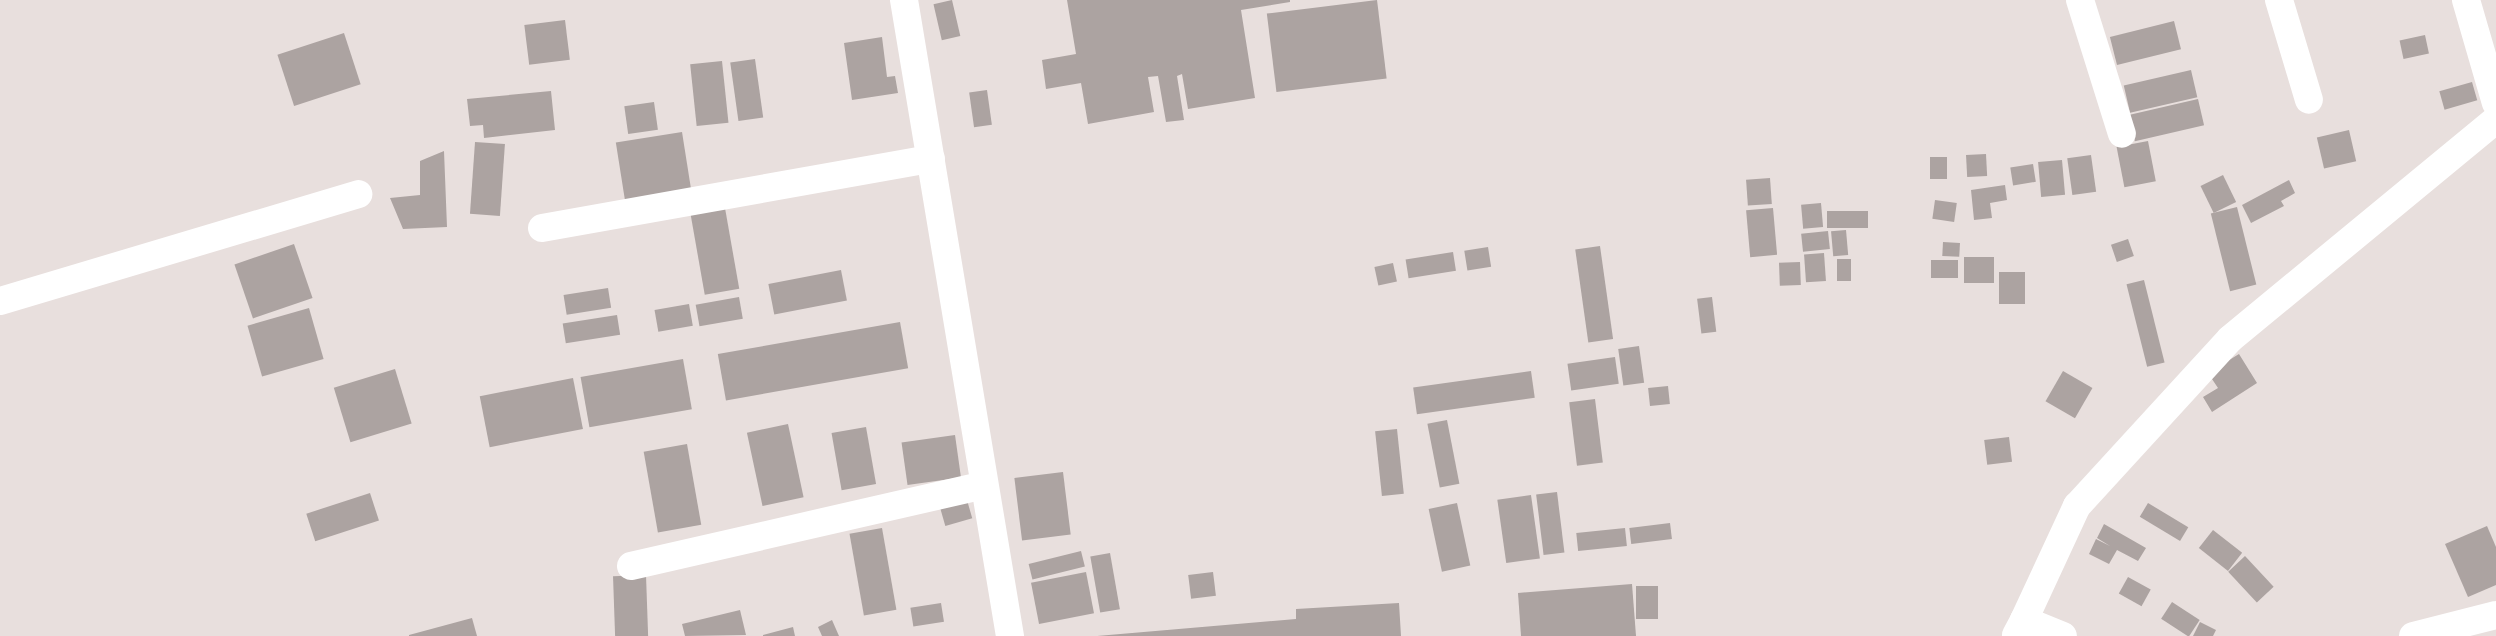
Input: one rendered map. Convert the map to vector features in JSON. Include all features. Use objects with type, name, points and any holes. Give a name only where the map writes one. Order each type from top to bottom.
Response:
[{"type":"street","points":[[904,0],[981,486],[1010,636]]},
{"type":"street","points":[[2080,0],[2122,134]]},
{"type":"street","points":[[2279,0],[2309,100]]},
{"type":"street","points":[[2466,0],[2496,103]]},
{"type":"street","points":[[2063,636],[2019,628],[2077,506],[2230,339],[2496,120]]},
{"type":"street","points":[[542,228],[931,159]]},
{"type":"street","points":[[0,301],[358,194]]},
{"type":"street","points":[[631,566],[981,486]]},
{"type":"street","points":[[2413,636],[2496,615]]},
{"type":"building","points":[[952,0],[960,36],[942,40],[933,4]]},
{"type":"building","points":[[1067,0],[1290,2],[1241,10],[1255,98],[1188,109],[1182,74],[1177,76],[1184,120],[1166,122],[1158,76],[1148,77],[1154,112],[1088,124],[1081,83],[1046,89],[1042,60],[1076,54]]},
{"type":"building","points":[[1377,0],[1387,78],[1276,92],[1267,14]]},
{"type":"building","points":[[565,20],[570,60],[529,65],[524,25]]},
{"type":"building","points":[[2174,21],[2181,49],[2117,65],[2110,37]]},
{"type":"building","points":[[344,33],[361,84],[294,106],[277,55]]},
{"type":"building","points":[[2425,35],[2429,54],[2404,59],[2400,40]]},
{"type":"building","points":[[882,37],[887,77],[895,76],[898,93],[852,100],[844,43]]},
{"type":"building","points":[[755,59],[763,117],[738,121],[730,62]]},
{"type":"building","points":[[722,61],[728,123],[697,126],[690,64]]},
{"type":"building","points":[[2191,70],[2197,97],[2130,113],[2124,86]]},
{"type":"building","points":[[2472,82],[2477,100],[2445,110],[2439,91]]},
{"type":"building","points":[[987,90],[992,125],[974,127],[969,93]]},
{"type":"building","points":[[551,91],[555,130],[484,138],[483,125],[470,126],[467,99]]},
{"type":"building","points":[[2198,99],[2204,125],[2135,141],[2129,115]]},
{"type":"building","points":[[654,102],[658,130],[628,134],[624,106]]},
{"type":"building","points":[[2349,130],[2356,161],[2324,169],[2317,137]]},
{"type":"building","points":[[682,132],[692,192],[625,203],[616,142]]},
{"type":"building","points":[[2148,141],[2156,181],[2124,187],[2117,147]]},
{"type":"building","points":[[475,142],[505,144],[500,216],[470,214]]},
{"type":"building","points":[[444,151],[447,227],[403,229],[390,198],[420,195],[420,161]]},
{"type":"building","points":[[1986,154],[1987,176],[1967,177],[1966,155]]},
{"type":"building","points":[[2091,155],[2096,192],[2072,195],[2067,158]]},
{"type":"building","points":[[1930,157],[1947,157],[1947,179],[1930,179]]},
{"type":"building","points":[[2062,160],[2065,195],[2041,197],[2038,162]]},
{"type":"building","points":[[2033,164],[2036,182],[2013,185],[2010,168]]},
{"type":"building","points":[[2223,175],[2236,202],[2214,213],[2201,186]]},
{"type":"building","points":[[1770,178],[1772,204],[1748,206],[1746,180]]},
{"type":"building","points":[[2289,180],[2295,193],[2281,201],[2284,206],[2251,223],[2242,205]]},
{"type":"building","points":[[2005,185],[2007,200],[1990,203],[1992,218],[1974,220],[1971,190]]},
{"type":"building","points":[[1935,200],[1957,203],[1954,222],[1932,219]]},
{"type":"building","points":[[1821,203],[1823,227],[1803,229],[1801,205]]},
{"type":"building","points":[[2237,207],[2256,285],[2230,291],[2211,214]]},
{"type":"building","points":[[725,208],[739,289],[705,295],[691,214]]},
{"type":"building","points":[[1773,208],[1777,255],[1750,257],[1746,210]]},
{"type":"building","points":[[1827,211],[1868,211],[1868,228],[1827,228]]},
{"type":"building","points":[[1846,230],[1848,255],[1833,256],[1831,231]]},
{"type":"building","points":[[1828,231],[1830,249],[1803,252],[1801,234]]},
{"type":"building","points":[[2128,239],[2134,256],[2117,262],[2111,245]]},
{"type":"building","points":[[1943,242],[1960,243],[1959,257],[1942,256]]},
{"type":"building","points":[[294,244],[313,298],[253,318],[234,265]]},
{"type":"building","points":[[1600,246],[1613,339],[1588,343],[1575,249]]},
{"type":"building","points":[[1488,247],[1491,267],[1467,271],[1464,251]]},
{"type":"building","points":[[1453,252],[1456,271],[1409,278],[1406,260]]},
{"type":"building","points":[[1824,253],[1826,281],[1806,282],[1804,254]]},
{"type":"building","points":[[1964,257],[1994,257],[1994,283],[1964,283]]},
{"type":"building","points":[[1837,259],[1851,259],[1851,281],[1837,281]]},
{"type":"building","points":[[1931,260],[1958,260],[1958,278],[1931,278]]},
{"type":"building","points":[[1800,262],[1801,285],[1780,286],[1779,263]]},
{"type":"building","points":[[1393,263],[1397,282],[1378,286],[1374,267]]},
{"type":"building","points":[[841,270],[847,300],[774,315],[768,284]]},
{"type":"building","points":[[1999,272],[2025,272],[2025,304],[1999,304]]},
{"type":"building","points":[[2144,280],[2165,362],[2147,367],[2127,284]]},
{"type":"building","points":[[608,288],[611,308],[567,315],[564,295]]},
{"type":"building","points":[[739,297],[743,319],[699,326],[696,305]]},
{"type":"building","points":[[1712,297],[1716,332],[1701,334],[1697,299]]},
{"type":"building","points":[[689,304],[693,326],[658,332],[655,310]]},
{"type":"building","points":[[309,308],[324,359],[262,377],[247,326]]},
{"type":"building","points":[[617,315],[620,335],[566,343],[563,324]]},
{"type":"building","points":[[900,322],[908,368],[726,400],[718,354]]},
{"type":"building","points":[[1639,346],[1644,383],[1623,386],[1618,349]]},
{"type":"building","points":[[2239,354],[2257,383],[2212,412],[2203,397],[2218,388],[2208,373]]},
{"type":"building","points":[[1615,357],[1619,384],[1571,390],[1567,364]]},
{"type":"building","points":[[683,359],[692,409],[589,427],[581,377]]},
{"type":"building","points":[[395,369],[412,424],[350,442],[334,388]]},
{"type":"building","points":[[1531,371],[1535,398],[1417,414],[1413,388]]},
{"type":"building","points":[[2063,371],[2092,388],[2075,418],[2046,401]]},
{"type":"building","points":[[573,378],[583,429],[490,447],[480,396]]},
{"type":"building","points":[[1668,386],[1670,404],[1650,406],[1648,388]]},
{"type":"building","points":[[1595,399],[1603,463],[1577,466],[1569,402]]},
{"type":"building","points":[[1447,420],[1459,484],[1440,488],[1427,424]]},
{"type":"building","points":[[788,424],[804,497],[763,506],[747,433]]},
{"type":"building","points":[[866,427],[876,484],[842,490],[832,433]]},
{"type":"building","points":[[1397,429],[1404,494],[1382,496],[1375,431]]},
{"type":"building","points":[[955,435],[961,478],[908,485],[902,443]]},
{"type":"building","points":[[2009,437],[2012,462],[1987,465],[1984,440]]},
{"type":"building","points":[[687,444],[701,525],[658,532],[644,452]]},
{"type":"building","points":[[1063,472],[1071,535],[1022,541],[1014,478]]},
{"type":"building","points":[[1557,492],[1564,553],[1544,555],[1536,495]]},
{"type":"building","points":[[370,493],[379,521],[315,541],[306,514]]},
{"type":"building","points":[[1531,495],[1540,558],[1506,563],[1497,500]]},
{"type":"building","points":[[967,500],[972,518],[945,526],[940,508]]},
{"type":"building","points":[[1457,503],[1470,566],[1442,572],[1429,509]]},
{"type":"building","points":[[2148,503],[2188,527],[2180,541],[2140,517]]},
{"type":"building","points":[[1670,523],[1672,539],[1631,544],[1629,528]]},
{"type":"building","points":[[2104,524],[2146,548],[2138,561],[2117,550],[2109,564],[2089,554],[2096,539],[2110,546],[2097,538]]},
{"type":"building","points":[[2487,526],[2496,547],[2496,585],[2468,597],[2445,544]]},
{"type":"building","points":[[882,528],[896,610],[864,615],[850,534]]},
{"type":"building","points":[[1625,528],[1627,546],[1578,551],[1576,533]]},
{"type":"building","points":[[2213,530],[2242,553],[2228,571],[2199,548]]},
{"type":"building","points":[[1081,551],[1085,567],[1032,580],[1029,564]]},
{"type":"building","points":[[1110,553],[1120,609],[1100,613],[1090,556]]},
{"type":"building","points":[[2245,556],[2274,587],[2257,602],[2228,572]]},
{"type":"building","points":[[1086,572],[1094,613],[1039,624],[1031,583]]},
{"type":"building","points":[[1213,572],[1216,596],[1191,599],[1188,575]]},
{"type":"building","points":[[646,575],[648,636],[615,636],[613,576]]},
{"type":"building","points":[[2128,577],[2151,590],[2142,606],[2119,594]]},
{"type":"building","points":[[1632,584],[1636,636],[1521,636],[1518,593]]},
{"type":"building","points":[[1636,586],[1658,586],[1658,619],[1636,619]]},
{"type":"building","points":[[2172,602],[2200,620],[2188,636],[2161,619]]},
{"type":"building","points":[[941,603],[944,622],[913,627],[910,608]]},
{"type":"building","points":[[1399,603],[1401,636],[1097,636],[1296,619],[1296,609]]},
{"type":"building","points":[[740,610],[746,635],[685,636],[682,624]]},
{"type":"building","points":[[472,618],[477,636],[409,636],[409,635]]},
{"type":"building","points":[[832,620],[839,636],[822,636],[818,627]]},
{"type":"building","points":[[2200,622],[2216,630],[2213,636],[2193,636]]},
{"type":"building","points":[[793,627],[795,636],[763,636],[763,635]]}]
